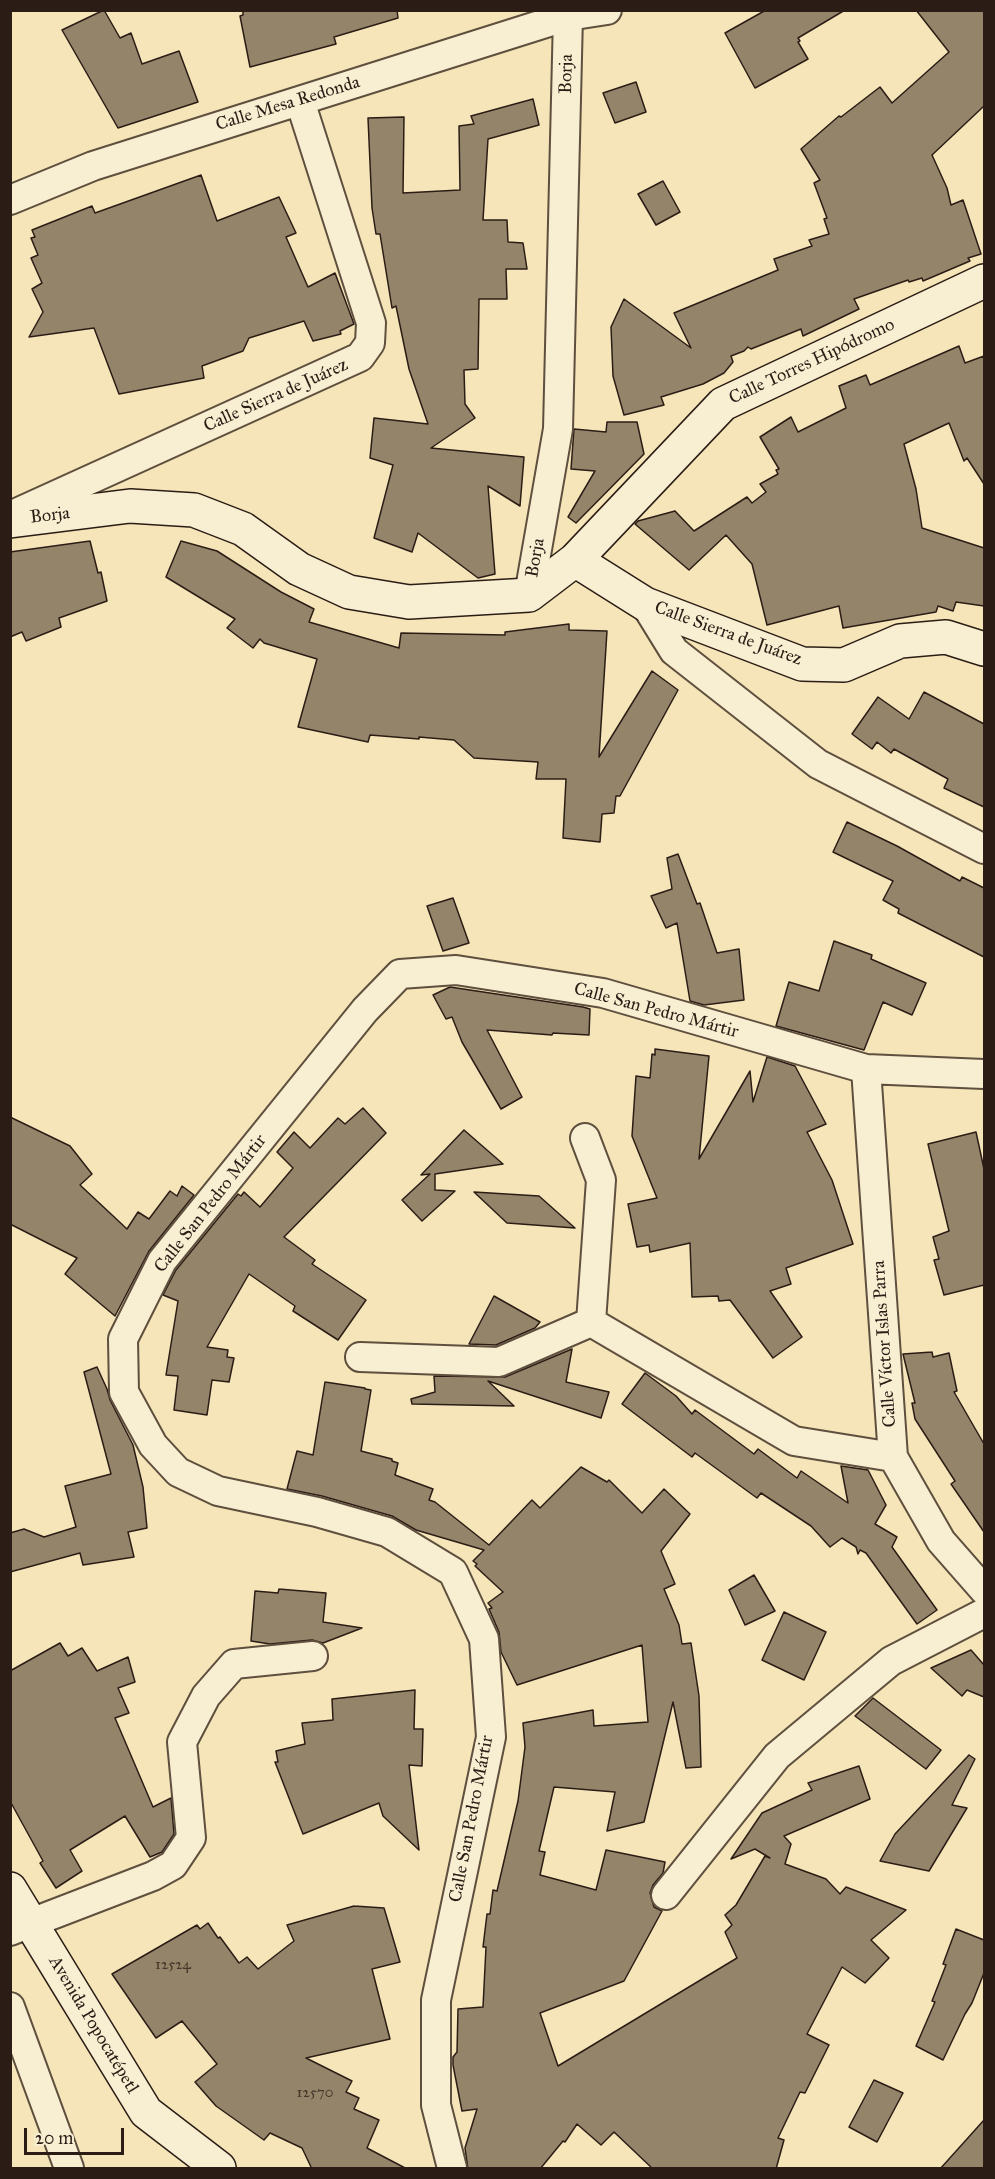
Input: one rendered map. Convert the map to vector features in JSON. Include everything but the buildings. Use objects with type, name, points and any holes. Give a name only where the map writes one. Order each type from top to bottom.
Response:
[{"type":"street","name":"Calle Mesa Redonda","points":[[10,200],[93,166],[568,16],[607,10]]},
{"type":"street","name":"Borja","points":[[10,521],[130,506],[194,510],[243,529],[298,569],[349,592],[409,602],[530,595],[558,429],[568,16]]},
{"type":"street","name":"Calle Sierra de Juárez","points":[[10,516],[360,357],[370,343],[371,323],[300,101]]},
{"type":"street","name":"Calle Torres Hipódromo","points":[[530,595],[575,560],[723,404],[984,281]]},
{"type":"street","name":"Calle Sierra de Juárez","points":[[575,560],[645,604],[802,664],[844,665],[900,641],[946,637],[984,649]]},
{"type":"street","points":[[645,604],[674,651],[818,764],[984,849]]},
{"type":"street","name":"Calle San Pedro Mártir","points":[[452,2169],[436,2105],[436,2000],[491,1737],[484,1639],[453,1572],[387,1532],[318,1512],[218,1491],[178,1472],[153,1445],[124,1392],[123,1339],[162,1261],[365,1010],[400,974],[456,970],[603,993],[866,1069],[984,1074]]},
{"type":"street","name":"Calle Víctor Islas Parra","points":[[866,1069],[893,1457],[941,1540],[984,1590]]},
{"type":"street","points":[[585,1138],[601,1180],[591,1322]]},
{"type":"street","points":[[591,1322],[794,1440],[893,1457]]},
{"type":"street","points":[[360,1357],[499,1362],[591,1322]]},
{"type":"street","points":[[666,1895],[777,1756],[891,1661],[984,1613]]},
{"type":"street","points":[[21,1927],[153,1876],[173,1865],[192,1838],[182,1742],[206,1696],[234,1664],[313,1656]]},
{"type":"street","name":"Avenida Popocatépetl","points":[[10,1889],[21,1927],[146,2112],[219,2169]]},
{"type":"street","points":[[10,2007],[69,2169]]}]
